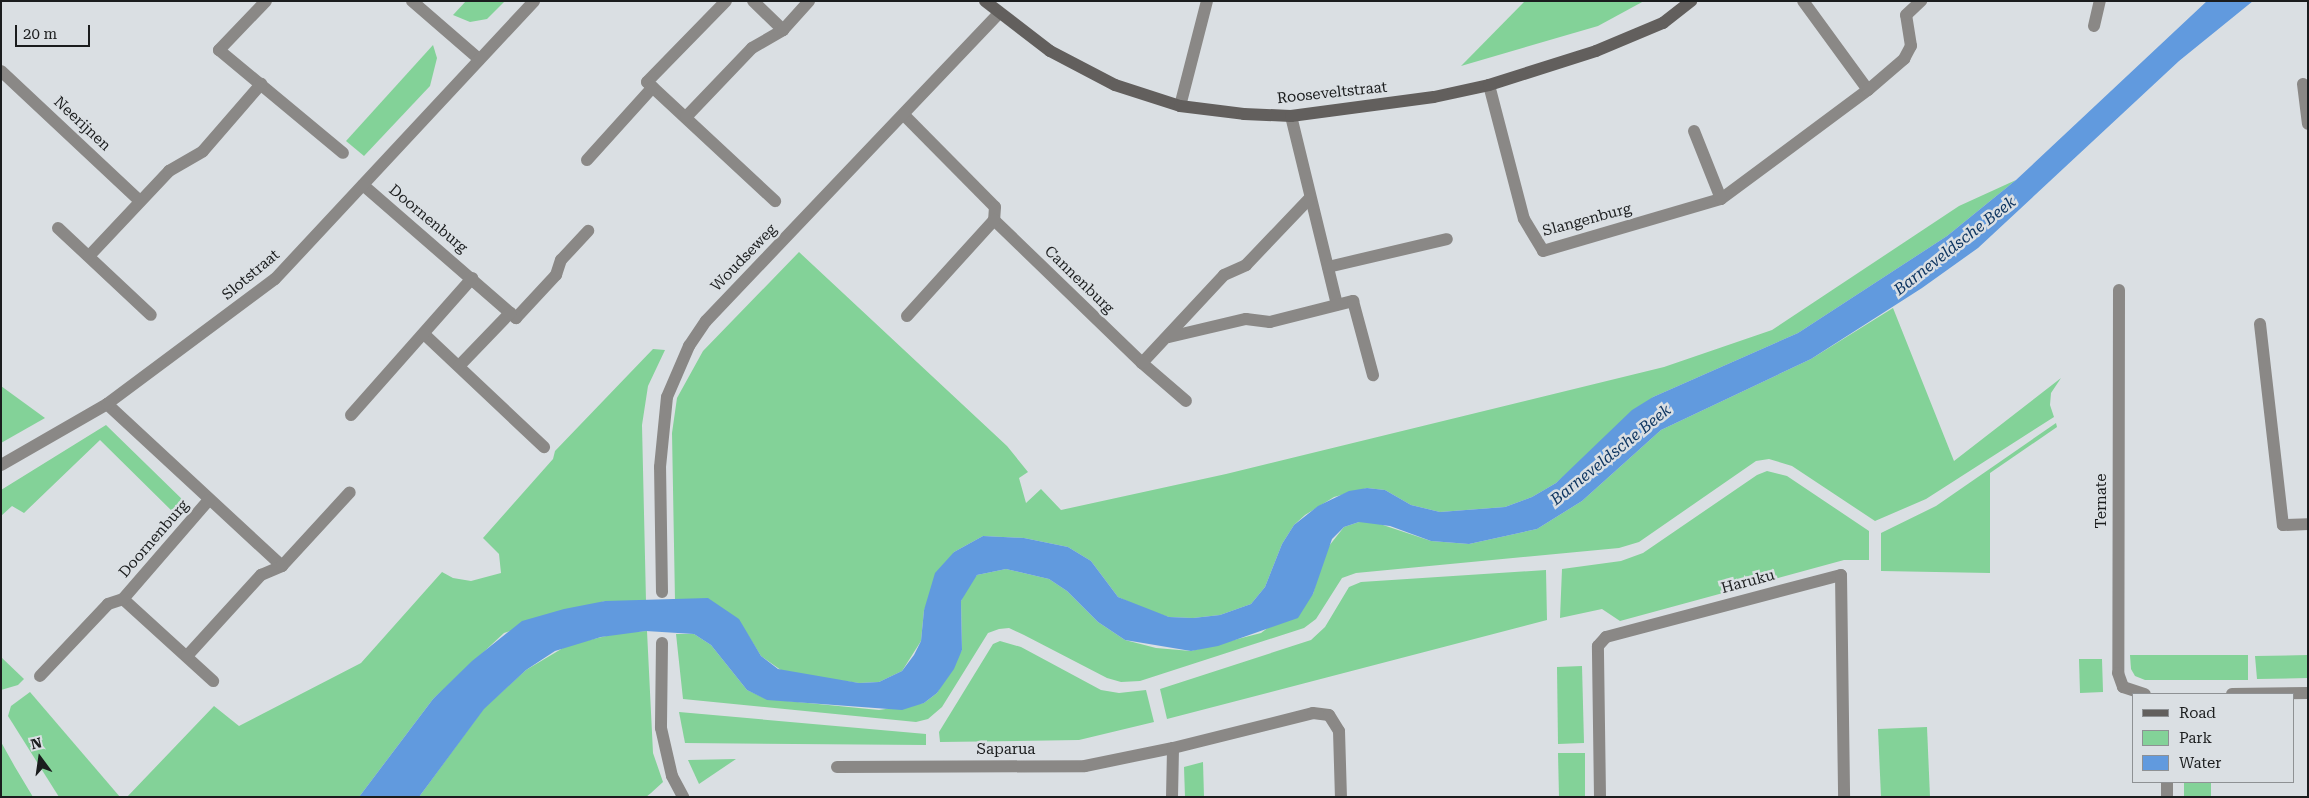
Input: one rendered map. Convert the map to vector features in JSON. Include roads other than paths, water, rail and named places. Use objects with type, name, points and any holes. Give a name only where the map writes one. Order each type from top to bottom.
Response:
[{"type":"street","points":[[266,1],[219,50],[343,152]]},
{"type":"street","points":[[412,1],[479,59]]},
{"type":"street","name":"Slotstraat","points":[[1,465],[107,404],[275,279],[534,1]]},
{"type":"street","points":[[726,1],[647,82],[775,202]]},
{"type":"street","points":[[753,1],[783,30]]},
{"type":"street","points":[[686,117],[752,48],[783,30],[809,1]]},
{"type":"street","name":"Rooseveltstraat","points":[[985,1],[998,14],[1050,52],[1107,81],[1180,106],[1244,114],[1291,116],[1434,97],[1489,85],[1613,44],[1663,23],[1692,1]]},
{"type":"street","points":[[1180,106],[1207,1]]},
{"type":"street","points":[[1802,1],[1868,90]]},
{"type":"street","name":"Slangenburg","points":[[1489,85],[1524,219],[1543,252],[1721,199],[1868,90],[1904,59],[1911,46],[1906,15],[1921,1]]},
{"type":"street","points":[[2094,26],[2100,1]]},
{"type":"street","name":"Woudseweg","points":[[662,592],[660,467],[667,397],[689,346],[706,321],[998,14]]},
{"type":"street","name":"Neerijnen","points":[[1,71],[140,201]]},
{"type":"street","points":[[89,256],[169,171],[203,151],[261,84]]},
{"type":"street","points":[[2303,84],[2308,124]]},
{"type":"street","points":[[587,160],[653,87]]},
{"type":"street","name":"Cannenburg","points":[[904,115],[996,207],[994,220],[1142,363],[1186,401]]},
{"type":"street","points":[[1291,116],[1309,199],[1337,304]]},
{"type":"street","points":[[1694,131],[1721,199]]},
{"type":"street","name":"Doornenburg","points":[[363,185],[510,312]]},
{"type":"street","points":[[1142,363],[1169,337],[1224,275],[1246,265],[1309,199]]},
{"type":"street","points":[[907,316],[994,220]]},
{"type":"street","points":[[58,228],[151,315]]},
{"type":"street","points":[[459,366],[510,312],[516,318],[556,275],[561,260],[588,231]]},
{"type":"street","points":[[1328,267],[1447,238]]},
{"type":"street","points":[[351,414],[472,278]]},
{"type":"street","name":"Ternate","points":[[2119,290],[2118,673],[2123,687],[2142,693]]},
{"type":"street","points":[[1169,337],[1246,319],[1270,322],[1353,300],[1374,375]]},
{"type":"street","points":[[2260,324],[2283,525],[2308,524]]},
{"type":"street","points":[[424,334],[544,448]]},
{"type":"street","name":"Doornenburg","points":[[107,404],[208,501],[282,566]]},
{"type":"street","points":[[187,656],[261,575],[282,566],[350,492]]},
{"type":"street","name":"Doornenburg","points":[[40,676],[108,604],[124,599],[208,501]]},
{"type":"street","name":"Haruku","points":[[1600,797],[1598,646],[1606,637],[1841,575],[1844,797]]},
{"type":"street","name":"Doornenburg","points":[[124,599],[213,681]]},
{"type":"street","points":[[662,643],[660,728],[672,776],[683,797]]},
{"type":"street","points":[[2294,693],[2308,693]]},
{"type":"street","name":"Saparua","points":[[836,767],[1085,766],[1173,748],[1313,713],[1329,715],[1339,731],[1341,797]]},
{"type":"street","points":[[1172,797],[1173,748]]},
{"type":"street","points":[[2168,783],[2168,797]]},
{"type":"water","name":"Barneveldsche Beek","points":[[2207,1],[2253,1],[2179,61],[1978,248],[1922,288],[1811,359],[1661,430],[1582,501],[1537,529],[1469,544],[1431,541],[1390,526],[1359,522],[1344,527],[1332,539],[1313,594],[1298,618],[1218,646],[1191,651],[1125,640],[1098,622],[1067,591],[1049,579],[1006,569],[977,575],[961,601],[962,650],[954,669],[937,693],[924,703],[902,710],[767,700],[747,690],[711,645],[694,634],[646,631],[601,637],[555,651],[526,670],[484,709],[419,797],[359,797],[433,699],[472,661],[522,621],[564,609],[605,601],[708,598],[739,619],[761,656],[778,669],[859,683],[879,682],[902,671],[914,655],[921,641],[924,610],[935,573],[954,552],[983,536],[1024,538],[1068,547],[1091,561],[1118,597],[1169,617],[1193,618],[1220,615],[1251,604],[1265,587],[1282,544],[1294,525],[1318,506],[1349,491],[1367,488],[1385,490],[1411,505],[1440,512],[1505,507],[1532,497],[1556,483],[1632,410],[1653,397],[1798,333],[1947,236],[2016,180]]}]
